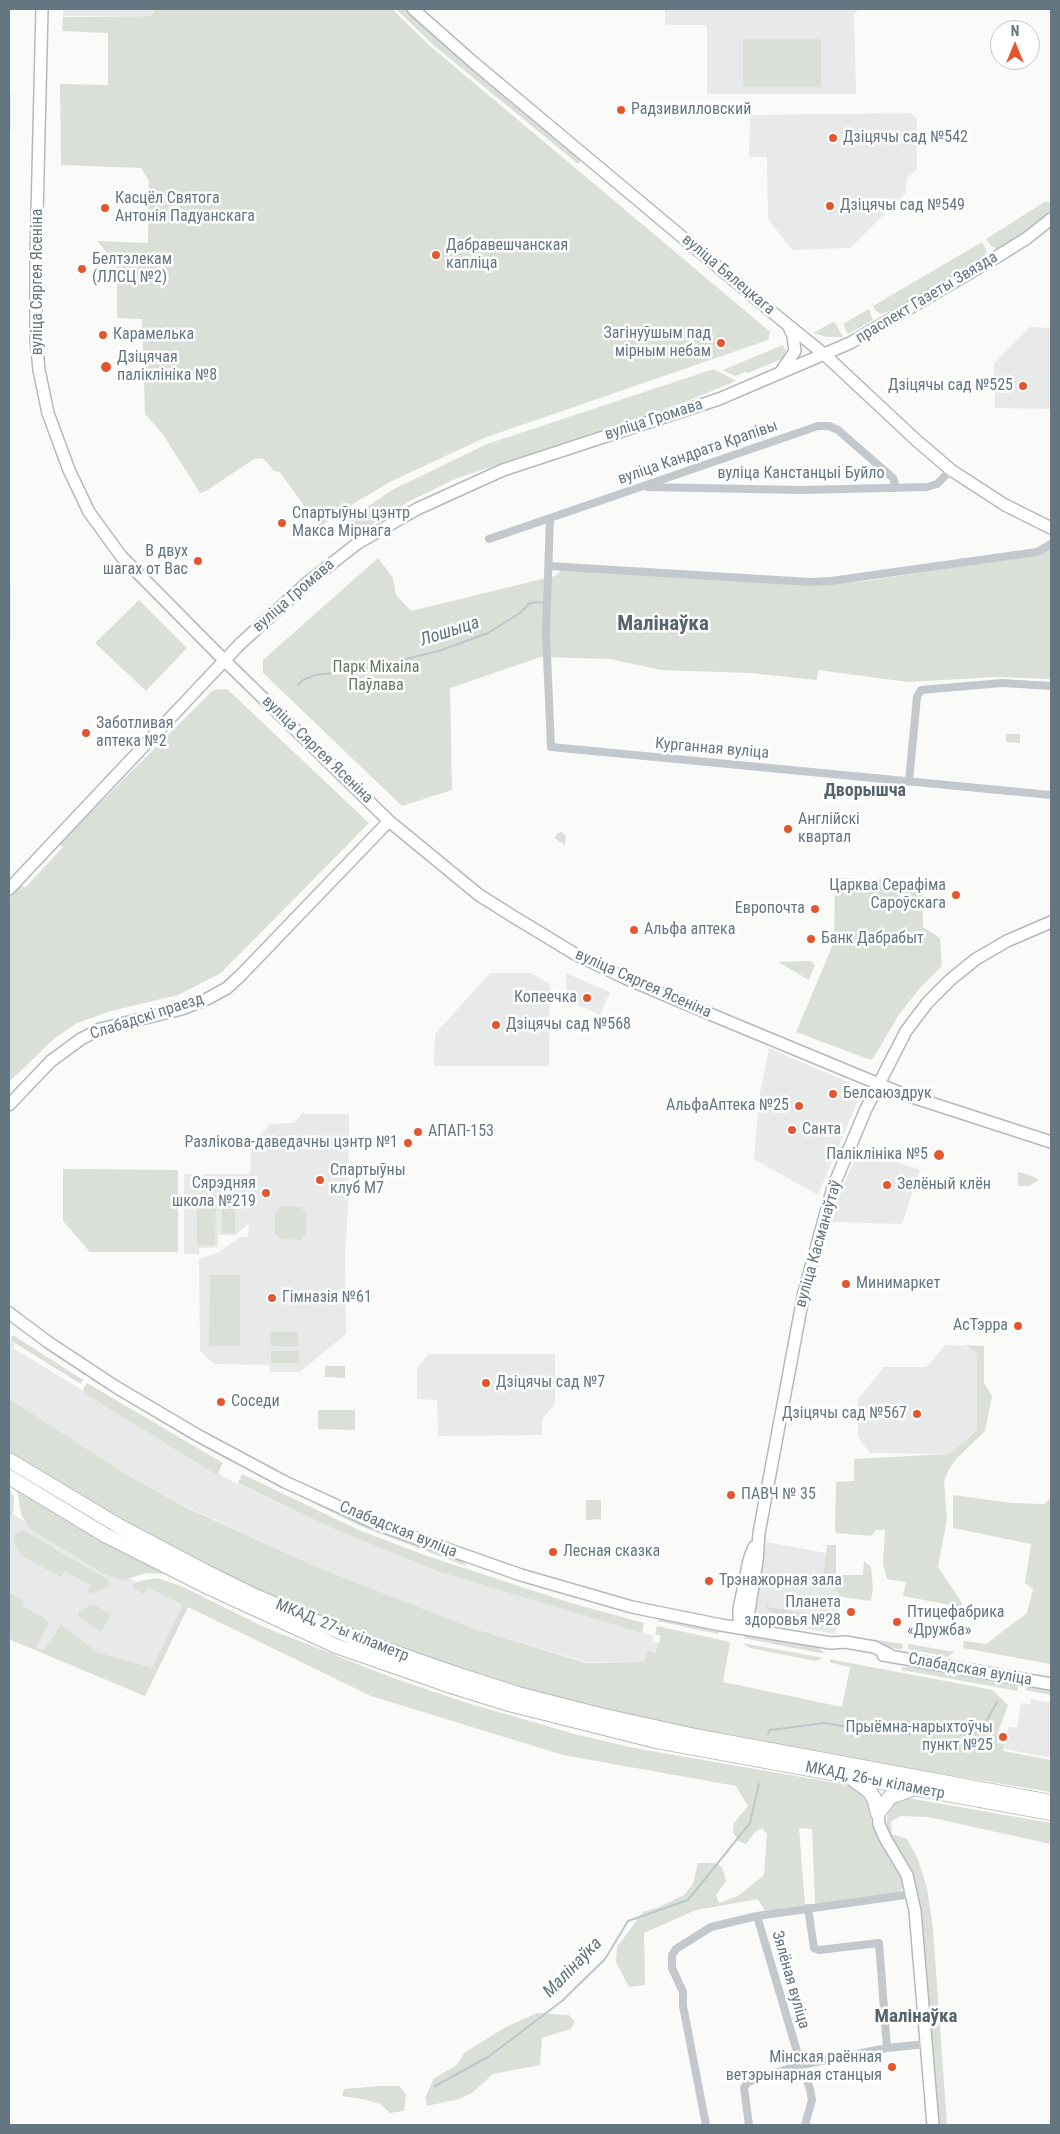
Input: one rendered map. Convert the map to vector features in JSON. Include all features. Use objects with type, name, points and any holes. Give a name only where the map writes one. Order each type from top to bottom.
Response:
[{"type":"highway","name":"МКАД, 27-ы кіламетр","points":[[9,1460],[119,1526],[208,1574],[282,1608],[367,1643],[518,1694],[700,1743]]},
{"type":"highway","name":"МКАД, 27-ы кіламетр","points":[[9,1477],[105,1535],[336,1646],[509,1704],[582,1724],[700,1743]]},
{"type":"highway","name":"МКАД, 26-ы кіламетр","points":[[700,1743],[918,1790],[1051,1813]]},
{"type":"highway","name":"МКАД, 26-ы кіламетр","points":[[700,1743],[1051,1802]]},
{"type":"highway","points":[[849,1776],[869,1790],[874,1798],[878,1813]]},
{"type":"highway","points":[[878,1813],[890,1797],[895,1794],[918,1790]]},
{"type":"main road","name":"вуліца Сяргея Ясеніна","points":[[42,9],[36,339],[42,388],[48,413],[68,470],[89,512],[121,556],[224,660],[389,821],[480,895],[568,950],[624,978],[878,1084],[979,1120],[1051,1142]]},
{"type":"main road","name":"вуліца Бялецкага","points":[[413,9],[453,45],[825,355],[951,470],[1005,505],[1051,528]]},
{"type":"main road","name":"праспект Газеты Звязда","points":[[1027,238],[1051,219]]},
{"type":"main road","name":"праспект Газеты Звязда","points":[[825,355],[880,327],[1051,225]]},
{"type":"main road","points":[[779,374],[794,351],[793,336],[788,325]]},
{"type":"main road","name":"вуліца Громава","points":[[9,889],[224,660],[283,604],[332,562],[358,543],[417,509],[469,484],[530,460],[696,407],[825,355]]},
{"type":"main road","name":"Слабадскі праезд","points":[[9,1105],[50,1061],[81,1039],[100,1029],[182,1009],[207,999],[227,988],[389,821]]},
{"type":"main road","name":"вуліца Касманаўтаў","points":[[739,1627],[741,1599],[749,1560],[759,1534],[796,1329],[817,1240],[833,1187],[878,1084],[914,1019],[950,980],[976,960],[1007,941],[1051,922]]},
{"type":"main road","name":"Слабадская вуліца","points":[[9,1313],[48,1342],[116,1387],[199,1436],[285,1482],[378,1525],[470,1558],[573,1591],[654,1612],[831,1643],[845,1642],[874,1647],[890,1655],[1051,1684]]},
{"type":"main road","points":[[878,1813],[881,1830],[904,1868],[915,1911],[933,2125]]},
{"type":"street","name":"вуліца Кандрата Крапівы","points":[[489,539],[818,426],[829,426],[838,430],[893,478],[896,488]]},
{"type":"street","name":"вуліца Канстанцыі Буйло","points":[[644,487],[856,490],[928,487],[937,484],[951,470]]},
{"type":"street","name":"Курганная вуліца","points":[[550,518],[547,667],[551,747],[1051,795]]},
{"type":"street","points":[[549,566],[800,581],[831,581],[1037,552],[1051,544]]},
{"type":"street","points":[[910,781],[917,697],[918,693],[925,688],[1002,683],[1051,686]]},
{"type":"street","points":[[757,1916],[912,1894]]},
{"type":"street","points":[[808,1908],[814,1948],[819,1950],[879,1943],[887,2048]]},
{"type":"street","name":"Зялёная вуліца","points":[[706,2125],[683,2006],[683,1992],[670,1960],[676,1949],[711,1927],[757,1916],[812,2100],[805,2125]]},
{"type":"street","points":[[749,2125],[744,2088],[747,2083],[757,2078],[801,2065],[887,2048],[926,2044]]},
{"type":"shaded area","points":[[63,9],[154,9],[152,15],[135,17],[63,16]]},
{"type":"shaded area","points":[[665,9],[859,9],[854,15],[856,94],[707,94],[707,25],[665,25]]},
{"type":"shaded area","points":[[9,92],[11,94],[11,132],[9,134]]},
{"type":"shaded area","points":[[911,113],[917,119],[917,169],[907,178],[906,193],[850,248],[792,250],[768,219],[767,157],[749,157],[750,115]]},
{"type":"shaded area","name":"Дзіцячы сад №525","points":[[1030,327],[1051,328],[1051,409],[995,408],[994,363]]},
{"type":"shaded area","points":[[9,583],[11,583],[11,641],[9,641]]},
{"type":"shaded area","name":"Дзіцячы сад №568","points":[[490,973],[531,973],[550,984],[549,1066],[434,1066],[435,1034]]},
{"type":"shaded area","points":[[566,973],[610,992],[600,1015],[567,1000]]},
{"type":"shaded area","points":[[769,1048],[850,1083],[857,1090],[857,1103],[818,1195],[754,1159],[759,1098]]},
{"type":"shaded area","points":[[303,1112],[306,1114],[349,1114],[348,1209],[345,1253],[346,1334],[300,1372],[270,1372],[269,1365],[214,1364],[200,1351],[199,1259],[219,1252],[240,1237],[248,1237],[249,1223],[236,1235],[218,1235],[218,1247],[199,1248],[199,1254],[184,1254],[184,1174],[200,1174],[203,1176],[206,1174],[250,1174],[251,1144],[270,1124],[294,1123]]},
{"type":"shaded area","points":[[859,1149],[920,1170],[902,1224],[831,1222],[835,1205]]},
{"type":"shaded area","points":[[9,1340],[15,1344],[13,1348],[228,1479],[327,1526],[437,1571],[654,1636],[653,1641],[659,1643],[656,1651],[649,1650],[645,1662],[586,1662],[469,1627],[317,1567],[185,1506],[126,1475],[9,1399]]},
{"type":"shaded area","name":"Дзіцячы сад №567","points":[[946,1345],[965,1346],[977,1354],[977,1429],[949,1454],[870,1453],[858,1437],[858,1399],[884,1367],[926,1367]]},
{"type":"shaded area","name":"Дзіцячы сад №7","points":[[429,1354],[555,1354],[555,1404],[542,1419],[542,1435],[438,1436],[437,1400],[417,1399],[417,1368]]},
{"type":"shaded area","points":[[9,1511],[32,1526],[127,1577],[188,1607],[145,1696],[9,1639]]},
{"type":"shaded area","points":[[766,1542],[826,1553],[823,1575],[842,1597],[835,1634],[760,1619],[755,1607]]},
{"type":"shaded area","points":[[1031,1699],[1051,1703],[1051,1758],[1005,1749],[1008,1727],[1017,1728],[1021,1703],[1030,1704]]},
{"type":"green space","points":[[155,9],[392,9],[430,46],[768,330],[770,332],[768,340],[484,438],[392,481],[319,527],[280,472],[274,471],[261,458],[254,459],[206,491],[200,493],[162,433],[145,414],[142,319],[117,318],[117,264],[97,241],[148,243],[149,181],[141,168],[61,165],[60,84],[108,85],[108,33],[62,31],[63,17],[135,17],[152,15]]},
{"type":"green space","points":[[396,9],[407,9],[424,26],[583,158],[578,164],[432,44]]},
{"type":"green space","points":[[743,39],[821,39],[821,87],[743,87]]},
{"type":"green space","points":[[1046,201],[1051,203],[1051,216],[998,249],[991,246],[986,239]]},
{"type":"green space","points":[[982,242],[986,249],[985,257],[909,303],[882,314],[876,311],[873,306]]},
{"type":"green space","points":[[869,309],[873,320],[848,334],[843,324]]},
{"type":"green space","points":[[833,322],[843,337],[827,337],[813,333]]},
{"type":"green space","points":[[783,345],[786,351],[781,359],[748,373],[745,372],[735,376],[723,370]]},
{"type":"green space","points":[[714,369],[736,381],[682,403],[455,479],[410,501],[356,534],[351,528],[341,534],[337,528],[392,490],[487,444]]},
{"type":"green space","name":"Парк Міхаіла Паўлава","points":[[1051,547],[1051,679],[995,677],[908,682],[818,670],[817,680],[750,673],[661,670],[610,659],[541,657],[450,688],[452,790],[402,806],[263,673],[263,660],[378,558],[393,578],[396,595],[411,611],[555,576],[563,569],[833,584],[1019,558]]},
{"type":"green space","points":[[139,600],[187,648],[146,691],[95,643]]},
{"type":"green space","points":[[227,689],[369,823],[221,973],[178,995],[111,1011],[77,1023],[56,1037],[9,1082],[9,898],[21,884],[25,888],[63,847],[59,844],[213,690]]},
{"type":"green space","points":[[1006,734],[1020,734],[1020,743],[1006,742]]},
{"type":"green space","points":[[562,832],[566,836],[565,845],[554,838],[558,833]]},
{"type":"green space","points":[[835,878],[922,881],[923,927],[940,938],[942,966],[920,988],[900,1013],[871,1060],[796,1032],[834,942]]},
{"type":"green space","points":[[811,961],[815,965],[809,980],[778,962]]},
{"type":"green space","points":[[63,1169],[178,1170],[178,1252],[90,1252],[63,1221]]},
{"type":"green space","points":[[1018,1172],[1039,1180],[1029,1186],[1018,1186]]},
{"type":"green space","points":[[197,1195],[216,1195],[215,1245],[197,1245]]},
{"type":"green space","points":[[280,1206],[303,1207],[303,1211],[306,1212],[306,1236],[302,1236],[302,1240],[279,1239],[279,1235],[275,1235],[275,1211],[279,1211]]},
{"type":"green space","points":[[222,1209],[235,1209],[235,1233],[222,1233]]},
{"type":"green space","points":[[210,1275],[240,1275],[240,1346],[209,1346]]},
{"type":"green space","points":[[270,1332],[298,1332],[298,1347],[271,1346]]},
{"type":"green space","points":[[13,1335],[83,1380],[81,1384],[10,1340]]},
{"type":"green space","points":[[965,1345],[984,1346],[984,1383],[992,1396],[985,1431],[956,1459],[944,1481],[947,1519],[938,1567],[962,1603],[961,1607],[903,1596],[906,1582],[887,1579],[883,1564],[885,1530],[876,1530],[871,1536],[837,1533],[835,1530],[836,1482],[854,1481],[854,1459],[949,1454],[977,1430],[977,1354]]},
{"type":"green space","points":[[42,1347],[63,1357],[86,1373],[86,1376]]},
{"type":"green space","points":[[271,1351],[299,1351],[300,1363],[271,1363]]},
{"type":"green space","points":[[325,1366],[345,1366],[345,1378],[325,1377]]},
{"type":"green space","points":[[93,1378],[230,1458],[232,1462],[181,1434],[90,1379]]},
{"type":"green space","points":[[87,1383],[223,1463],[217,1475],[86,1394],[83,1389]]},
{"type":"green space","points":[[9,1399],[127,1475],[185,1507],[317,1567],[469,1627],[586,1663],[644,1662],[648,1650],[655,1652],[659,1643],[661,1636],[655,1634],[657,1626],[730,1642],[723,1682],[842,1707],[850,1667],[831,1663],[829,1659],[993,1690],[1008,1705],[998,1732],[997,1743],[1005,1744],[1003,1751],[1051,1760],[1051,1792],[741,1740],[639,1718],[503,1682],[380,1641],[255,1588],[191,1556],[130,1524],[9,1451]]},
{"type":"green space","points":[[318,1410],[355,1410],[355,1430],[318,1429]]},
{"type":"green space","points":[[242,1474],[359,1530],[427,1556],[571,1603],[644,1623],[642,1633],[437,1571],[327,1526],[238,1483]]},
{"type":"green space","points":[[11,1484],[96,1536],[167,1574],[146,1573],[124,1580],[104,1574],[30,1529],[21,1514],[18,1494]]},
{"type":"green space","points":[[9,1488],[14,1498],[13,1512],[9,1519]]},
{"type":"green space","points":[[953,1495],[1012,1503],[1044,1504],[1051,1498],[1051,1664],[963,1648],[964,1641],[986,1644],[1027,1613],[1033,1589],[1025,1583],[1031,1544],[953,1528]]},
{"type":"green space","points":[[586,1500],[601,1500],[601,1519],[586,1520]]},
{"type":"green space","points":[[313,1503],[332,1508],[465,1561],[466,1566],[360,1526]]},
{"type":"green space","points":[[25,1531],[108,1580],[109,1586],[92,1594],[87,1591],[90,1585],[65,1571],[61,1577],[21,1555],[13,1541],[15,1534]]},
{"type":"green space","points":[[827,1545],[836,1545],[836,1575],[863,1575],[864,1561],[871,1567],[873,1588],[871,1601],[842,1597],[823,1575]]},
{"type":"green space","points":[[157,1578],[181,1586],[266,1628],[393,1678],[467,1703],[578,1735],[639,1749],[854,1786],[862,1790],[871,1805],[871,1821],[874,1830],[906,1885],[899,1892],[815,1904],[812,1829],[799,1828],[805,1905],[765,1911],[758,1899],[696,1910],[644,1933],[645,1985],[629,1987],[616,1962],[617,1947],[643,1912],[659,1907],[684,1895],[693,1884],[698,1863],[715,1863],[722,1867],[726,1881],[716,1895],[719,1903],[738,1896],[764,1875],[767,1834],[762,1828],[755,1832],[746,1844],[738,1841],[733,1832],[734,1823],[748,1806],[736,1786],[563,1755],[371,1696],[188,1607],[145,1696],[9,1639],[9,1592],[24,1601],[22,1606],[43,1617],[48,1622],[36,1647],[43,1651],[61,1625],[96,1652],[152,1668],[183,1605],[147,1587],[143,1594],[133,1588],[134,1584],[140,1581]]},
{"type":"green space","points":[[829,1599],[826,1622],[769,1612],[766,1606],[767,1601],[769,1602],[768,1607],[825,1617]]},
{"type":"green space","points":[[93,1604],[111,1614],[101,1632],[78,1616],[79,1611]]},
{"type":"green space","points":[[662,1619],[719,1630],[718,1634],[657,1621]]},
{"type":"green space","points":[[747,1635],[819,1648],[825,1654],[743,1638]]},
{"type":"green space","points":[[851,1636],[903,1644],[902,1650],[850,1639]]},
{"type":"green space","points":[[742,1643],[824,1658],[815,1661],[750,1648]]},
{"type":"green space","points":[[909,1643],[955,1652],[948,1657],[908,1649]]},
{"type":"green space","points":[[902,1667],[928,1668],[1013,1683],[1017,1686],[1018,1691],[902,1670]]},
{"type":"green space","points":[[1028,1685],[1051,1688],[1051,1695],[1025,1690]]},
{"type":"green space","points":[[908,1798],[1051,1823],[1051,1844],[928,1817],[901,1816],[891,1821],[892,1834],[907,1839],[918,1859],[927,1888],[933,1929],[947,2125],[938,2125],[918,1913],[886,1827],[891,1805],[899,1799]]},
{"type":"green space","points":[[537,2013],[569,2015],[575,2022],[571,2029],[542,2038],[540,2065],[493,2074],[472,2093],[459,2099],[427,2106],[425,2098],[434,2078],[456,2066],[465,2052],[506,2027]]},
{"type":"green space","points":[[399,2086],[406,2094],[404,2111],[390,2113],[380,2104],[342,2096],[344,2089]]},
{"type":"waterway","name":"Лошыца","points":[[358,662],[376,666],[439,651],[488,633],[520,613],[530,603],[543,602]]},
{"type":"waterway","name":"Лошыца","points":[[298,685],[303,680],[315,675],[333,673]]},
{"type":"waterway","name":"Малінаўка","points":[[982,1723],[987,1720],[997,1702]]},
{"type":"waterway","name":"Малінаўка","points":[[768,1734],[770,1730],[825,1723],[872,1731],[908,1734],[929,1729],[967,1726]]},
{"type":"waterway","name":"Малінаўка","points":[[435,2086],[488,2057],[562,2001],[605,1959],[628,1921],[688,1900],[750,1823],[759,1784]]},
{"type":"place","name":"Радзивилловский","points":[[621,110]]},
{"type":"place","name":"Дзіцячы сад №542","points":[[833,138]]},
{"type":"place","name":"Дзіцячы сад №549","points":[[830,206]]},
{"type":"place","name":"Касцёл Святога Антонія Падуанскага","points":[[105,208]]},
{"type":"place","name":"Дабравешчанская капліца","points":[[436,255]]},
{"type":"place","name":"Белтэлекам (ЛЛСЦ №2)","points":[[82,269]]},
{"type":"place","name":"Карамелька","points":[[103,335]]},
{"type":"place","name":"Загінуўшым пад мірным небам","points":[[721,343]]},
{"type":"place","name":"Дзіцячая паліклініка №8","points":[[106,367]]},
{"type":"place","name":"Дзіцячы сад №525","points":[[1023,386]]},
{"type":"place","name":"Спартыўны цэнтр Макса Мірнага","points":[[282,523]]},
{"type":"place","name":"В двух шагах от Вас","points":[[198,561]]},
{"type":"place","name":"Заботливая аптека №2","points":[[86,733]]},
{"type":"place","name":"Англійскі квартал","points":[[788,829]]},
{"type":"place","name":"Царква Серафіма Сароўскага","points":[[956,895]]},
{"type":"place","name":"Европочта","points":[[815,909]]},
{"type":"place","name":"Альфа аптека","points":[[634,930]]},
{"type":"place","name":"Банк Дабрабыт","points":[[811,939]]},
{"type":"place","name":"Копеечка","points":[[587,998]]},
{"type":"place","name":"Дзіцячы сад №568","points":[[496,1025]]},
{"type":"place","name":"Белсаюздрук","points":[[833,1094]]},
{"type":"place","name":"АльфаАптека №25","points":[[799,1106]]},
{"type":"place","name":"Санта","points":[[792,1130]]},
{"type":"place","name":"АПАП-153","points":[[418,1132]]},
{"type":"place","name":"Разлікова-даведачны цэнтр №1","points":[[408,1143]]},
{"type":"place","name":"Паліклініка №5","points":[[939,1155]]},
{"type":"place","name":"Спартыўны клуб М7","points":[[320,1180]]},
{"type":"place","name":"Зелёный клён","points":[[887,1185]]},
{"type":"place","name":"Сярэдняя школа №219","points":[[266,1193]]},
{"type":"place","name":"Минимаркет","points":[[846,1284]]},
{"type":"place","name":"Гімназія №61","points":[[272,1298]]},
{"type":"place","name":"АсТэрра","points":[[1018,1326]]},
{"type":"place","name":"Дзіцячы сад №7","points":[[486,1383]]},
{"type":"place","name":"Соседи","points":[[221,1402]]},
{"type":"place","name":"Дзіцячы сад №567","points":[[917,1414]]},
{"type":"place","name":"ПАВЧ № 35","points":[[731,1495]]},
{"type":"place","name":"Лесная сказка","points":[[553,1552]]},
{"type":"place","name":"Трэнажорная зала","points":[[709,1581]]},
{"type":"place","name":"Планета здоровья №28","points":[[851,1612]]},
{"type":"place","name":"Птицефабрика «Дружба»","points":[[897,1622]]},
{"type":"place","name":"Прыёмна-нарыхтоўчы пункт №25","points":[[1003,1737]]},
{"type":"place","name":"Мінская раённая ветэрынарная станцыя","points":[[892,2067]]},
{"type":"district","name":"Малінаўка","points":[[663,625]]},
{"type":"district","name":"Дворышча","points":[[865,791]]},
{"type":"district","name":"Малінаўка","points":[[916,2017]]}]
